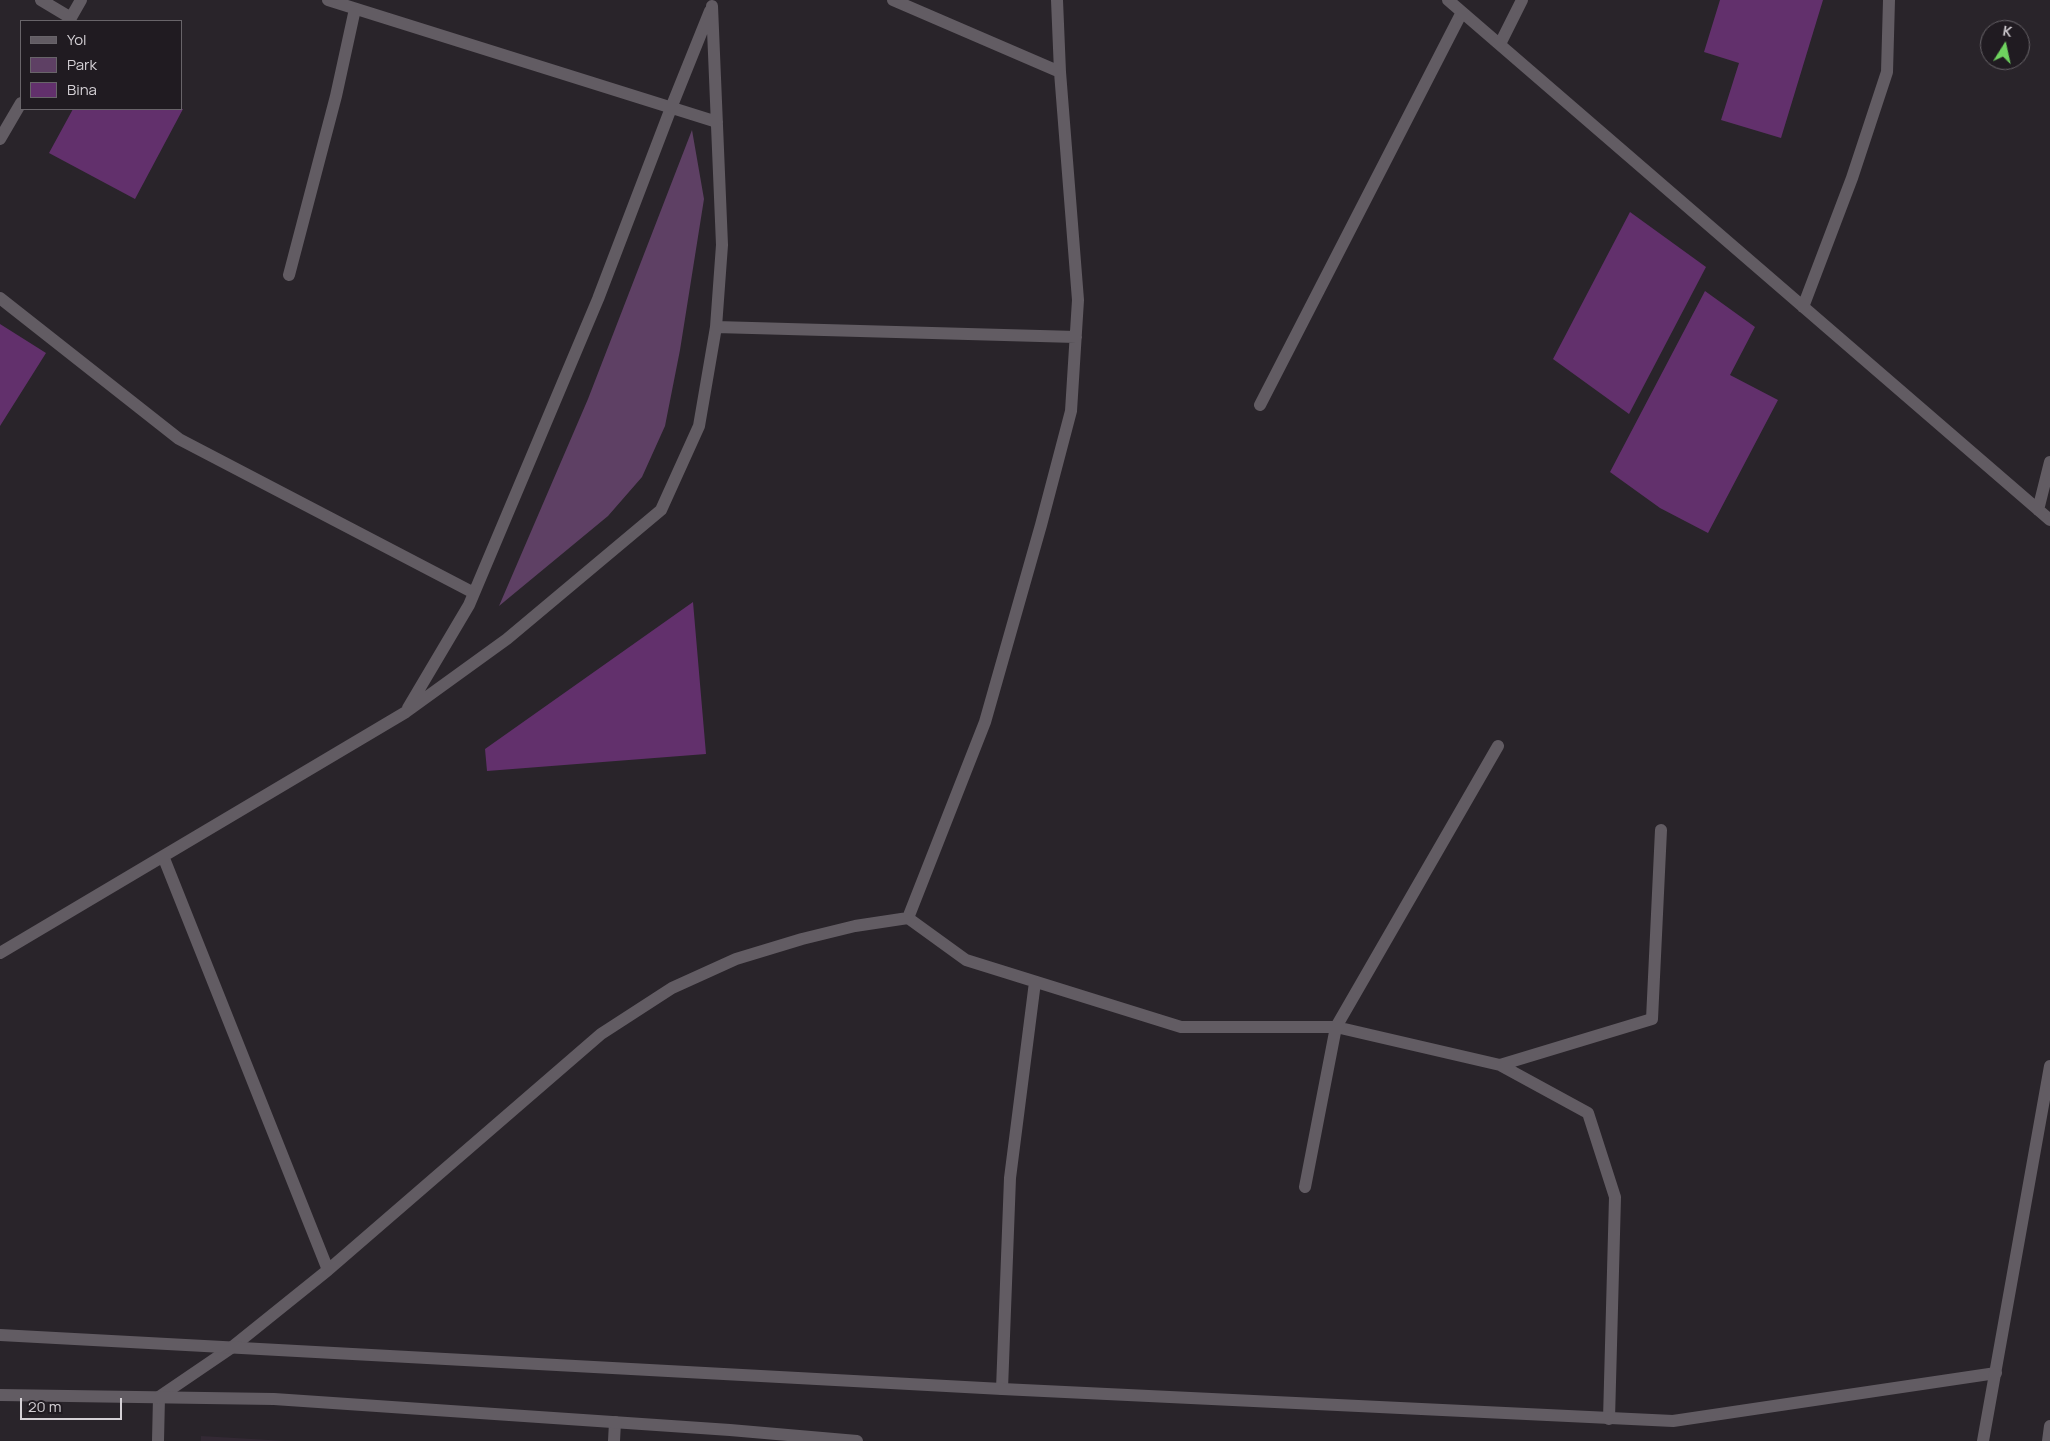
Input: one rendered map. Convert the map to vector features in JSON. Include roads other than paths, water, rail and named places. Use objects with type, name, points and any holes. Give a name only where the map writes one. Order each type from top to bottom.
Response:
[{"type":"street","points":[[41,0],[70,20],[81,0]]},
{"type":"street","points":[[328,0],[717,122]]},
{"type":"street","points":[[893,0],[1060,72]]},
{"type":"street","points":[[908,918],[988,713],[1041,526],[1071,411],[1078,300],[1060,72],[1057,0]]},
{"type":"street","points":[[1448,0],[2050,520]]},
{"type":"street","points":[[1500,44],[1522,0]]},
{"type":"street","points":[[1803,307],[1852,178],[1887,72],[1888,0]]},
{"type":"street","points":[[406,712],[469,605],[598,299],[670,108],[713,3]]},
{"type":"street","points":[[0,953],[406,712],[506,639],[661,510],[699,426],[716,327],[722,245],[713,3]]},
{"type":"street","points":[[289,275],[336,96],[355,9]]},
{"type":"street","points":[[1260,405],[1462,12]]},
{"type":"street","points":[[0,140],[20,105]]},
{"type":"street","points":[[0,298],[179,439],[474,592]]},
{"type":"street","points":[[716,327],[1076,337]]},
{"type":"street","points":[[2038,510],[2050,462]]},
{"type":"street","points":[[1305,1187],[1336,1027],[1498,746]]},
{"type":"street","points":[[1500,1065],[1652,1019],[1661,830]]},
{"type":"street","points":[[163,856],[328,1270]]},
{"type":"street","points":[[159,1397],[231,1348],[328,1270],[601,1034],[672,988],[736,959],[802,939],[855,926],[908,918],[966,960],[1181,1027],[1336,1027],[1500,1065],[1588,1113],[1615,1197],[1609,1418]]},
{"type":"street","points":[[1002,1389],[1010,1178],[1035,982]]},
{"type":"street","points":[[1983,1441],[2050,1066]]},
{"type":"street","points":[[0,1335],[1002,1389],[1673,1421],[1996,1373]]},
{"type":"street","points":[[0,1394],[274,1399],[615,1422],[857,1441]]},
{"type":"street","points":[[158,1441],[159,1397]]},
{"type":"street","points":[[614,1441],[615,1422]]},
{"type":"street","points":[[2048,1441],[2050,1426]]}]
